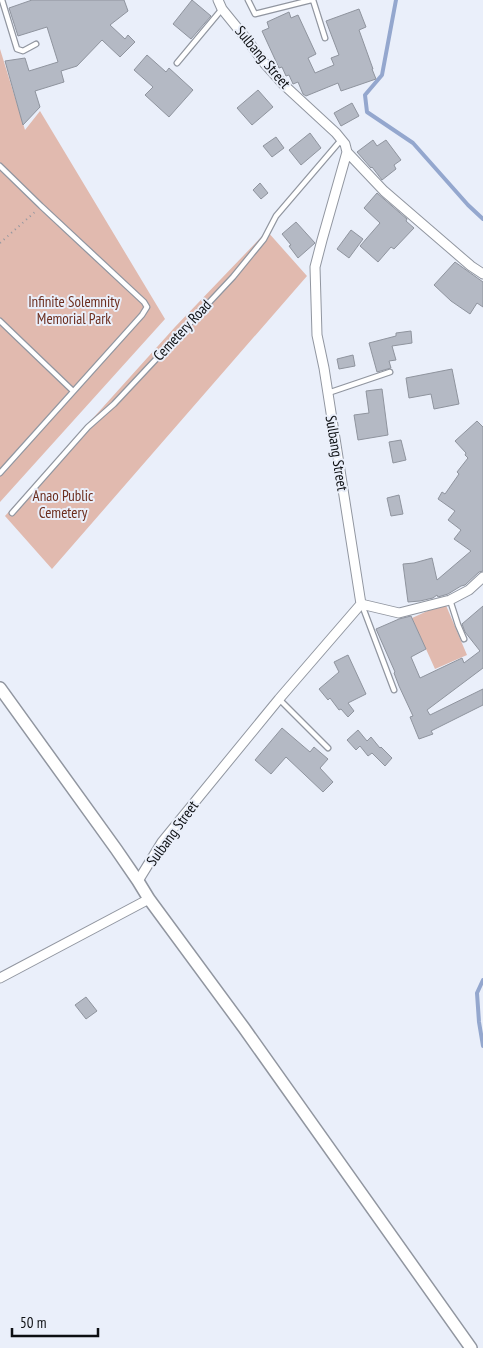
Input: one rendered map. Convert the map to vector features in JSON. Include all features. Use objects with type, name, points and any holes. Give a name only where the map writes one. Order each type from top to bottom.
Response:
[{"type":"street","name":"Sulbang Street","points":[[138,881],[162,842],[279,699],[361,604],[324,368],[317,335],[315,267],[347,152],[342,140],[284,85],[265,64],[222,9],[218,0]]},
{"type":"street","points":[[347,152],[384,191],[483,274]]},
{"type":"street","points":[[361,604],[399,613],[450,600],[469,590],[483,577]]},
{"type":"street","points":[[0,688],[149,899],[244,1028],[472,1348]]},
{"type":"street","points":[[0,978],[149,899]]},
{"type":"lane","points":[[2,0],[17,49],[23,51],[36,44]]},
{"type":"lane","points":[[248,0],[255,14],[312,0],[325,38]]},
{"type":"lane","points":[[177,63],[222,9]]},
{"type":"lane","name":"Cemetery Road","points":[[12,513],[88,427],[114,404],[233,277],[264,239],[276,216],[342,140]]},
{"type":"lane","points":[[0,166],[144,302],[147,308],[0,473]]},
{"type":"lane","points":[[0,321],[73,391]]},
{"type":"lane","points":[[327,394],[390,372]]},
{"type":"lane","points":[[450,600],[464,639]]},
{"type":"lane","points":[[361,604],[394,690]]},
{"type":"lane","points":[[279,699],[328,748]]},
{"type":"lane","points":[[316,747],[321,742]]},
{"type":"path","points":[[0,244],[41,206]]},
{"type":"green space","name":"Infinite Solemnity Memorial Park","points":[[0,49],[25,130],[40,111],[165,319],[0,502]]},
{"type":"green space","name":"Anao Public Cemetery","points":[[267,231],[307,276],[52,569],[5,516],[175,327]]},
{"type":"green space","points":[[445,603],[467,655],[435,669],[412,618]]},
{"type":"building","points":[[32,0],[124,0],[128,11],[110,25],[125,39],[128,35],[135,42],[120,57],[102,40],[77,66],[61,71],[64,82],[35,91],[40,107],[23,125],[5,61],[25,58],[29,71],[58,62],[47,27],[18,36],[9,8]]},
{"type":"building","points":[[192,0],[211,16],[191,39],[173,24]]},
{"type":"building","points":[[359,9],[366,27],[359,30],[376,79],[341,91],[338,83],[306,96],[303,94],[298,82],[293,84],[289,75],[286,76],[282,67],[279,68],[262,31],[269,28],[267,22],[289,12],[291,18],[298,15],[316,54],[308,58],[315,73],[334,65],[331,58],[339,55],[326,21]]},
{"type":"building","points":[[147,55],[166,72],[169,68],[193,90],[169,117],[145,95],[153,87],[134,70]]},
{"type":"building","points":[[258,90],[273,107],[252,125],[237,108]]},
{"type":"building","points":[[352,103],[359,116],[341,126],[334,113]]},
{"type":"building","points":[[310,133],[321,148],[301,165],[289,150]]},
{"type":"building","points":[[276,137],[284,148],[272,157],[263,146]]},
{"type":"building","points":[[373,140],[377,146],[386,140],[401,160],[394,165],[396,169],[382,180],[357,152]]},
{"type":"building","points":[[260,183],[268,193],[261,199],[253,190]]},
{"type":"building","points":[[377,193],[407,219],[406,221],[414,228],[394,249],[391,247],[378,262],[360,246],[380,223],[364,208]]},
{"type":"building","points":[[296,222],[315,243],[298,258],[282,234]]},
{"type":"building","points":[[351,230],[363,239],[349,258],[337,249]]},
{"type":"building","points":[[455,262],[483,282],[483,307],[477,303],[470,314],[451,301],[434,285]]},
{"type":"building","points":[[411,331],[412,343],[392,346],[396,360],[389,361],[391,368],[377,372],[369,343],[396,336],[396,333]]},
{"type":"building","points":[[353,355],[355,366],[339,369],[337,359]]},
{"type":"building","points":[[452,369],[459,404],[434,409],[431,394],[409,398],[406,378]]},
{"type":"building","points":[[382,389],[388,435],[358,440],[354,415],[369,413],[366,391]]},
{"type":"building","points":[[477,421],[483,427],[483,571],[479,572],[465,585],[448,594],[408,602],[403,564],[432,558],[437,580],[471,551],[454,539],[461,530],[448,520],[455,511],[438,499],[442,492],[445,494],[459,474],[457,472],[468,458],[455,441]]},
{"type":"building","points":[[401,440],[406,460],[393,463],[389,442]]},
{"type":"building","points":[[399,495],[403,514],[391,516],[387,498]]},
{"type":"building","points":[[483,606],[483,668],[427,710],[430,715],[483,689],[483,705],[431,731],[433,734],[419,739],[410,717],[413,716],[376,629],[411,616],[426,649],[411,657],[420,678],[462,658],[464,663],[480,651],[465,632],[462,624]]},
{"type":"building","points":[[348,655],[366,694],[348,703],[354,711],[348,717],[341,709],[339,710],[330,698],[328,700],[319,689],[339,672],[334,662]]},
{"type":"building","points":[[282,728],[310,752],[314,747],[328,759],[320,768],[333,782],[323,792],[286,757],[271,774],[255,760]]},
{"type":"building","points":[[358,730],[367,741],[371,737],[392,758],[385,766],[372,753],[368,756],[360,746],[356,750],[347,740]]},
{"type":"building","points":[[86,997],[97,1011],[86,1019],[75,1005]]},
{"type":"waterway","points":[[396,0],[382,75],[365,95],[367,112],[413,143],[468,205],[483,219]]},
{"type":"waterway","points":[[483,980],[477,993],[483,1046]]}]
